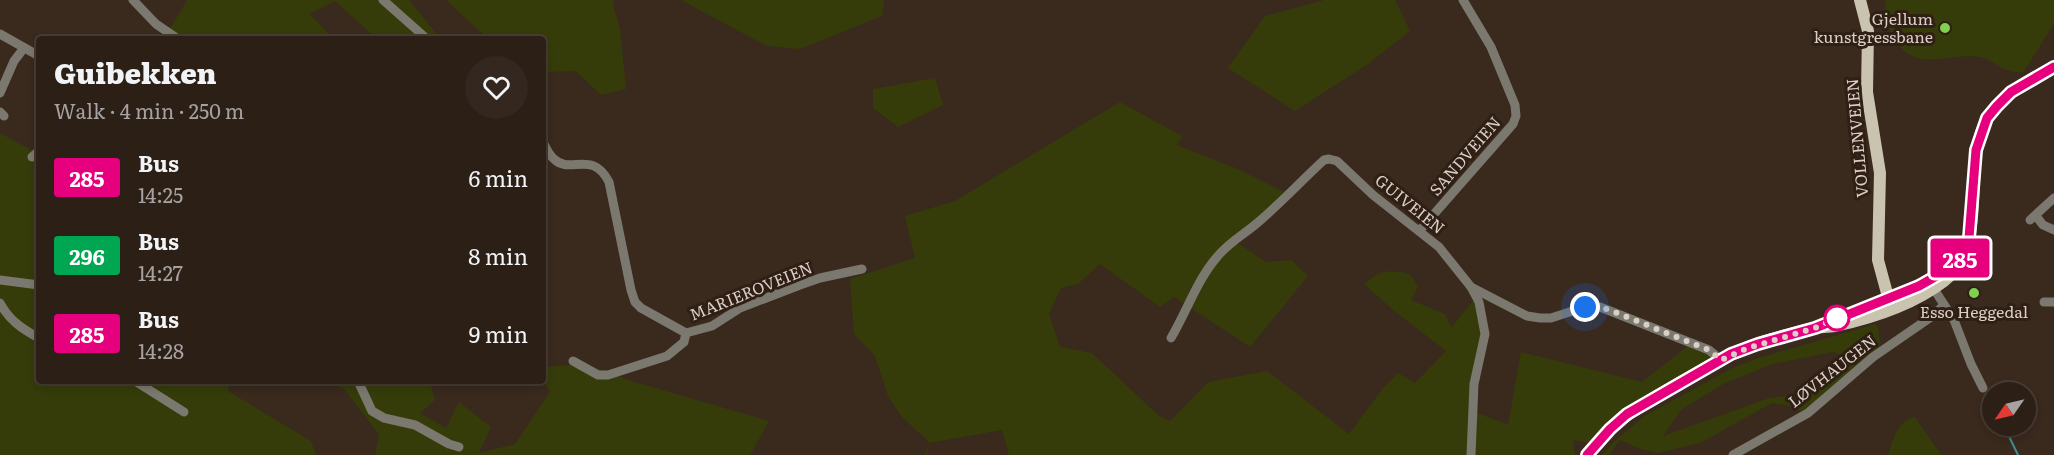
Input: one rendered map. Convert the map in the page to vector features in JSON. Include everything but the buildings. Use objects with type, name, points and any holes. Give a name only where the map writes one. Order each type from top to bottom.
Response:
[{"type":"main road","name":"VOLLENVEIEN","points":[[1860,0],[1868,27],[1868,96],[1880,173],[1878,260],[1889,304]]},
{"type":"main road","points":[[1587,455],[1627,414],[1721,360],[1758,344],[1815,328],[1849,322],[1889,304],[1916,298],[1931,284],[1953,273],[1962,257],[1971,229],[1976,150],[1987,118],[2011,92],[2054,67]]},
{"type":"street","points":[[133,0],[156,24],[174,36]]},
{"type":"street","points":[[383,0],[424,36]]},
{"type":"street","name":"SANDVEIEN","points":[[1420,230],[1513,124],[1516,116],[1515,105],[1491,47],[1463,0]]},
{"type":"street","points":[[0,34],[36,54]]},
{"type":"street","points":[[0,93],[14,61],[24,48]]},
{"type":"street","name":"MARIEROVEIEN","points":[[546,147],[557,162],[596,166],[605,174],[609,182],[630,290],[635,302],[641,308],[686,333],[712,326],[740,308],[819,278],[862,269]]},
{"type":"street","name":"GUIVEIEN","points":[[1171,338],[1216,257],[1229,243],[1256,224],[1324,160],[1329,159],[1337,161],[1372,195],[1439,247],[1471,287],[1527,316],[1551,318],[1585,307],[1600,307],[1709,350],[1721,360]]},
{"type":"street","points":[[2054,198],[2033,218],[2054,230]]},
{"type":"street","points":[[0,280],[36,285]]},
{"type":"street","points":[[1931,284],[1954,320],[1982,386]]},
{"type":"street","points":[[1471,287],[1479,302],[1485,334],[1474,384],[1471,455]]},
{"type":"street","points":[[0,303],[14,322],[36,336]]},
{"type":"street","name":"LØVHAUGEN","points":[[1733,455],[1808,412],[1873,357],[1931,317],[1944,305]]},
{"type":"street","name":"MARIEROVEIEN","points":[[573,361],[598,375],[619,372],[667,356],[684,342],[686,333]]},
{"type":"street","points":[[140,384],[184,412]]},
{"type":"street","points":[[359,384],[372,411],[384,418],[415,425],[459,447]]},
{"type":"green space","points":[[187,0],[409,0],[436,33],[433,36],[374,36],[335,1],[309,14],[331,36],[166,36]]},
{"type":"green space","points":[[446,0],[614,0],[613,5],[620,28],[626,89],[601,95],[576,71],[546,72],[546,36],[485,36]]},
{"type":"green space","points":[[681,0],[884,0],[882,16],[800,49],[767,46]]},
{"type":"green space","points":[[1324,0],[1395,0],[1410,31],[1368,64],[1295,111],[1228,68],[1265,16]]},
{"type":"green space","points":[[1886,0],[2054,0],[2054,24],[2023,73],[2009,71],[1980,57],[1921,59],[1901,48],[1892,35],[1886,18]]},
{"type":"green space","points":[[935,78],[943,105],[898,127],[873,108],[873,89]]},
{"type":"green space","points":[[1120,102],[1182,136],[1177,145],[1238,169],[1286,193],[1236,242],[1266,262],[1291,260],[1308,276],[1250,347],[1174,297],[1160,307],[1100,264],[1078,284],[1061,288],[1049,314],[1060,347],[1092,353],[1159,416],[1170,421],[1208,382],[1267,371],[1349,434],[1383,388],[1398,373],[1415,383],[1446,351],[1364,284],[1385,272],[1396,271],[1410,274],[1418,287],[1411,300],[1445,314],[1451,328],[1476,297],[1485,336],[1475,390],[1472,455],[1009,455],[1002,430],[929,443],[927,455],[925,455],[929,442],[902,417],[888,396],[875,356],[854,334],[850,279],[915,258],[905,216],[955,201]]},
{"type":"green space","points":[[0,133],[36,152],[36,384],[229,384],[228,391],[311,441],[316,455],[0,455]]},
{"type":"green space","points":[[1876,324],[1878,328],[1881,350],[1803,412],[1786,405],[1772,403],[1700,443],[1658,453],[1640,449],[1620,440],[1609,455],[1602,455],[1643,417],[1732,368],[1758,358]],"holes":[[[1833,352],[1841,355],[1844,365],[1833,380],[1803,394],[1769,398],[1663,436],[1681,410],[1723,384],[1773,364]]]},
{"type":"green space","points":[[1689,345],[1715,357],[1591,443],[1573,440],[1575,455],[1475,455],[1475,412],[1508,425],[1521,352],[1642,382]]},
{"type":"green space","points":[[586,364],[635,382],[769,421],[750,455],[375,455],[379,435],[345,390],[335,384],[427,384],[431,386],[435,400],[420,413],[446,428],[459,402],[491,427],[479,453],[515,444],[550,392],[546,384],[546,367]]},
{"type":"green space","points":[[1915,417],[1941,455],[1888,455],[1900,426]]},
{"type":"waterway","points":[[2009,436],[2018,455]]},
{"type":"bus line","name":"285","points":[[1587,455],[1627,414],[1731,354],[1815,328],[1919,286],[1947,270],[1962,257],[1969,238],[1976,150],[1987,118],[2011,92],[2054,67]]},
{"type":"place","name":"Gjellum kunstgressbane","points":[[1945,28]]},
{"type":"place","name":"Esso Heggedal","points":[[1974,293]]},
{"type":"route","points":[[1585,307],[1600,307],[1612,311],[1709,350],[1721,360],[1758,344],[1815,328],[1837,318]]}]
